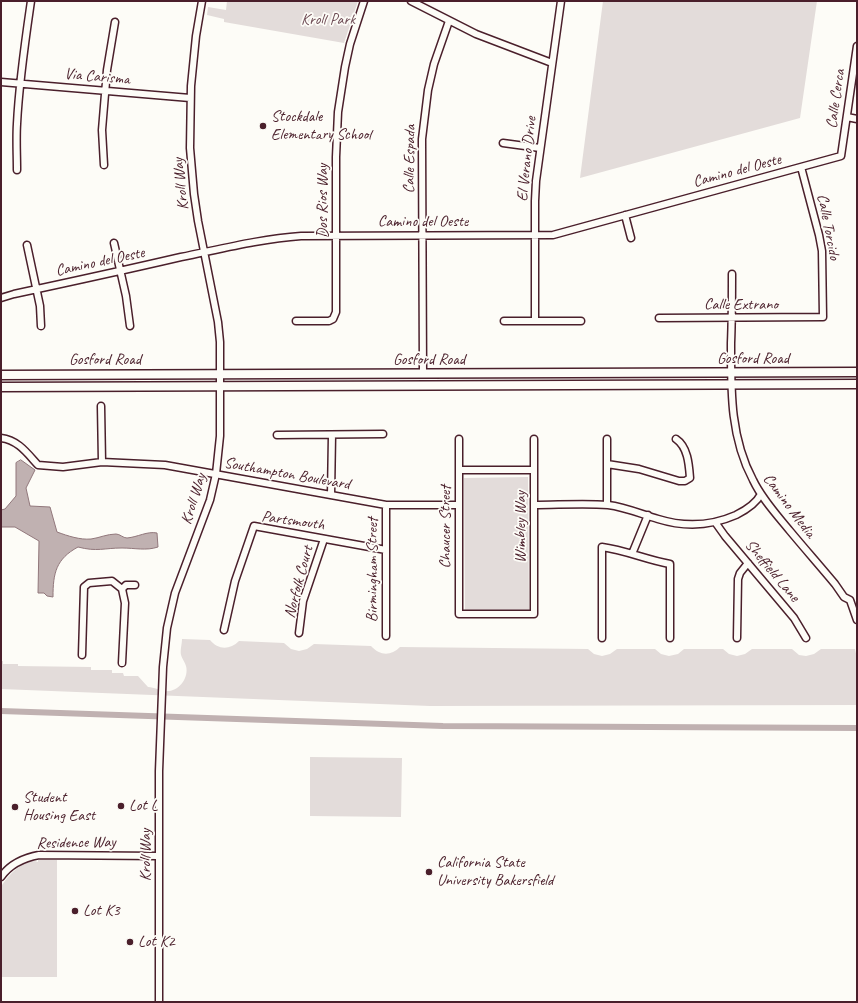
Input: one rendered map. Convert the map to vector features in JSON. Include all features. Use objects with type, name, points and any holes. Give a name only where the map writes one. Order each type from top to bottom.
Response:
[{"type":"main road","name":"Gosford Road","points":[[1,375],[731,374],[857,372]]},
{"type":"main road","name":"Gosford Road","points":[[1,387],[857,384]]},
{"type":"street","points":[[17,170],[16,126],[22,60],[31,1]]},
{"type":"street","name":"Kroll Way","points":[[159,1002],[159,771],[163,667],[171,610],[181,575],[206,512],[216,474],[220,436],[218,322],[197,214],[191,166],[189,123],[193,61],[202,1]]},
{"type":"street","name":"Dos Rios Way","points":[[296,321],[329,321],[333,318],[336,312],[336,157],[338,112],[345,67],[364,1]]},
{"type":"street","points":[[411,1],[449,21],[501,44],[552,63]]},
{"type":"street","name":"El Verano Drive","points":[[535,321],[536,181],[561,1]]},
{"type":"street","name":"Calle Espada","points":[[423,374],[422,139],[424,114],[434,64],[449,21]]},
{"type":"street","points":[[104,166],[102,130],[105,91],[115,22]]},
{"type":"street","name":"Calle Cerca","points":[[841,156],[857,46]]},
{"type":"street","name":"Via Carisma","points":[[1,82],[190,98]]},
{"type":"street","points":[[847,117],[857,119]]},
{"type":"street","points":[[503,143],[540,148]]},
{"type":"street","name":"Camino del Oeste","points":[[1,298],[204,252],[280,237],[336,235],[535,235],[561,233],[841,156]]},
{"type":"street","name":"Calle Torcido","points":[[801,167],[822,251],[823,317]]},
{"type":"street","points":[[625,215],[631,238]]},
{"type":"street","points":[[114,243],[121,271],[130,326]]},
{"type":"street","points":[[27,245],[40,306],[41,326]]},
{"type":"street","name":"Camino Media","points":[[732,274],[731,385],[734,422],[738,444],[746,466],[761,494],[772,510],[835,584],[844,597],[850,600],[857,620]]},
{"type":"street","name":"Calle Extrano","points":[[659,318],[823,317]]},
{"type":"street","points":[[504,321],[581,321]]},
{"type":"street","points":[[101,406],[102,462]]},
{"type":"street","points":[[331,495],[332,434]]},
{"type":"street","points":[[277,435],[383,434]]},
{"type":"street","name":"Southampton Boulevard","points":[[1,438],[18,443],[38,465],[63,467],[102,462],[165,464],[386,505],[459,505]]},
{"type":"street","name":"Chaucer Street","points":[[459,439],[459,614]]},
{"type":"street","name":"Wimbley Way","points":[[459,614],[534,614],[534,439]]},
{"type":"street","points":[[607,439],[607,505]]},
{"type":"street","points":[[607,464],[639,469],[670,479],[685,481],[690,478],[689,465],[681,442],[676,439]]},
{"type":"street","points":[[459,470],[534,470]]},
{"type":"street","points":[[534,505],[607,505],[621,507],[671,522],[697,524],[727,519],[758,501],[761,494]]},
{"type":"street","name":"Birmingham Street","points":[[386,505],[386,636]]},
{"type":"street","points":[[632,554],[648,515]]},
{"type":"street","name":"Sheffield Lane","points":[[715,522],[794,618],[806,638]]},
{"type":"street","name":"Partsmouth","points":[[224,630],[235,581],[254,526],[386,550]]},
{"type":"street","name":"Norfolk Court","points":[[299,633],[304,601],[324,539]]},
{"type":"street","points":[[602,638],[602,547],[615,549],[647,559],[670,564],[670,638]]},
{"type":"street","points":[[738,638],[738,579],[740,573],[748,563]]},
{"type":"street","points":[[82,655],[84,587],[89,583],[112,581],[122,589],[125,603],[122,663]]},
{"type":"street","points":[[122,589],[126,585],[134,585]]},
{"type":"street","name":"Residence Way","points":[[1,877],[14,864],[29,857],[39,855],[159,856]]},
{"type":"green space","name":"Kroll Park","points":[[227,1],[358,1],[344,43],[224,22],[224,19],[207,15],[208,7],[226,10]]},
{"type":"green space","points":[[603,1],[817,1],[800,118],[580,178]]},
{"type":"green space","points":[[528,477],[529,610],[465,611],[464,478]]},
{"type":"green space","points":[[182,639],[210,640],[217,646],[224,648],[232,646],[239,641],[284,643],[291,649],[299,651],[307,649],[314,644],[371,646],[378,652],[386,654],[397,650],[400,647],[588,649],[594,654],[602,656],[610,654],[617,649],[655,649],[661,654],[669,656],[678,654],[684,649],[723,649],[729,654],[737,656],[745,654],[752,649],[792,649],[799,655],[806,656],[814,654],[821,649],[855,649],[857,658],[857,705],[430,706],[1,689],[1,661],[3,661],[3,664],[18,664],[18,666],[91,667],[91,670],[112,670],[112,673],[123,673],[124,676],[138,676],[148,687],[163,691],[173,690],[180,686],[183,682],[187,670],[181,656]]},
{"type":"green space","points":[[310,757],[402,758],[401,817],[310,816]]},
{"type":"green space","points":[[38,860],[57,860],[57,977],[1,977],[1,887],[7,878],[17,868],[28,862],[38,862]]},
{"type":"shaded area","points":[[21,460],[35,470],[26,488],[30,506],[50,507],[57,532],[83,539],[113,534],[127,538],[157,533],[158,547],[145,549],[122,548],[96,550],[78,547],[65,556],[57,568],[53,597],[47,596],[44,593],[38,593],[39,541],[15,527],[1,527],[1,510],[5,509],[16,496],[16,463]]},
{"type":"waterway","points":[[1,711],[443,726],[857,728]]},
{"type":"place","name":"Stockdale Elementary School","points":[[263,126]]},
{"type":"place","name":"Lot L","points":[[121,806]]},
{"type":"place","name":"Student Housing East","points":[[15,807]]},
{"type":"place","name":"California State University Bakersfield","points":[[429,872]]},
{"type":"place","name":"Lot K3","points":[[75,911]]},
{"type":"place","name":"Lot K2","points":[[130,942]]}]
